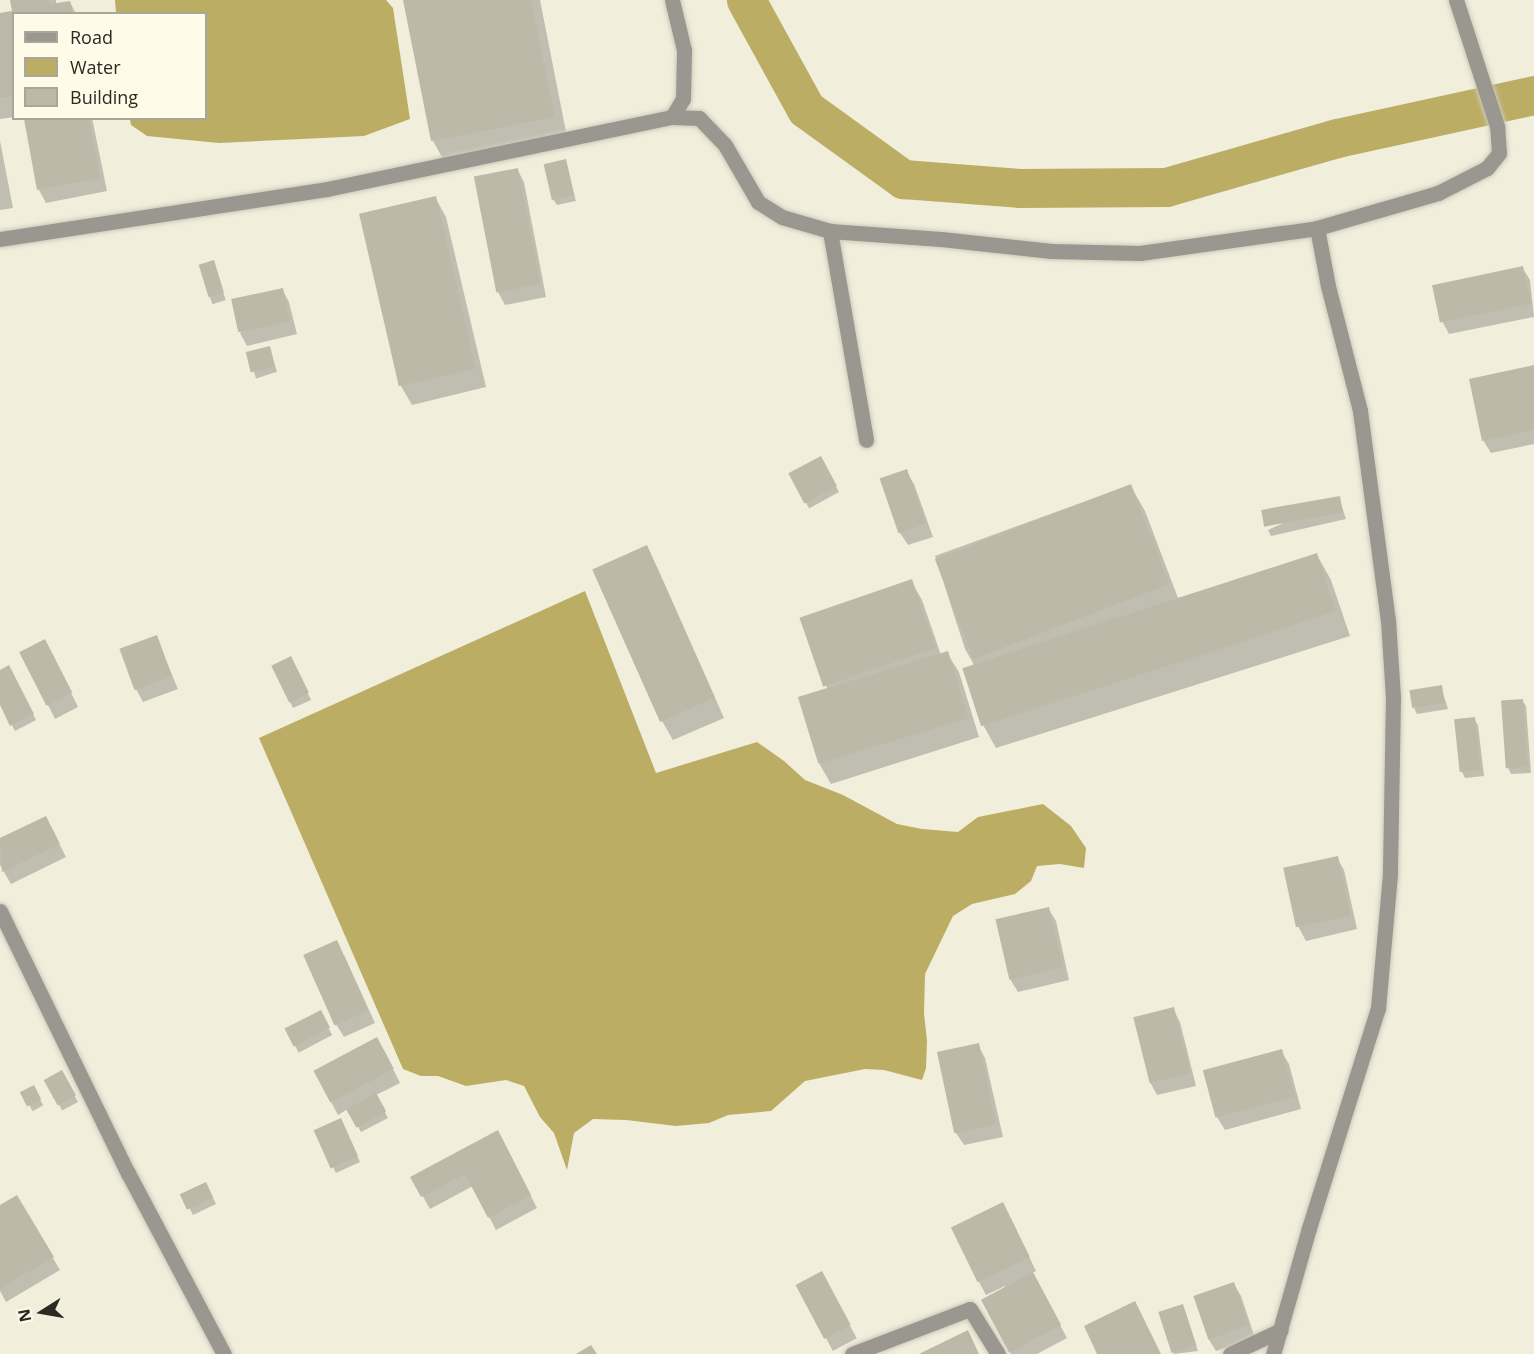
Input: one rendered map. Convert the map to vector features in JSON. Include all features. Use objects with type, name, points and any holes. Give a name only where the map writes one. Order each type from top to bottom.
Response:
[{"type":"street","points":[[672,0],[684,50],[683,99],[672,117]]},
{"type":"street","points":[[0,239],[327,189],[672,117],[699,118],[725,145],[758,202],[782,217],[830,231],[941,239],[1051,251],[1140,253],[1317,228],[1438,193],[1487,168],[1499,153],[1497,126],[1456,0]]},
{"type":"street","points":[[1273,1354],[1309,1228],[1378,1008],[1390,874],[1393,698],[1386,598],[1360,411],[1328,286],[1317,228]]},
{"type":"street","points":[[830,231],[866,440]]},
{"type":"street","points":[[0,911],[128,1173],[224,1354]]},
{"type":"street","points":[[852,1354],[970,1309],[998,1354]]},
{"type":"street","points":[[1230,1354],[1281,1330]]},
{"type":"water","points":[[115,0],[386,0],[393,8],[410,119],[364,136],[219,143],[147,136],[131,125],[130,120],[207,120],[207,12],[116,12]]},
{"type":"water","points":[[585,591],[656,773],[757,742],[784,761],[805,780],[843,795],[897,824],[958,832],[978,817],[1043,804],[1071,826],[1086,848],[1084,868],[1060,864],[1037,866],[1031,881],[1015,894],[972,904],[953,916],[925,974],[924,1013],[927,1041],[926,1068],[922,1080],[884,1070],[865,1069],[805,1081],[771,1111],[728,1115],[709,1123],[676,1126],[593,1119],[574,1133],[567,1170],[554,1133],[540,1117],[524,1086],[506,1080],[466,1086],[438,1076],[421,1076],[403,1069],[259,738]]},
{"type":"building","points":[[10,0],[49,0],[50,4],[70,1],[73,12],[12,12],[12,96],[0,98],[0,13],[12,11]]},
{"type":"building","points":[[403,0],[531,0],[555,117],[431,141]]},
{"type":"building","points":[[24,120],[89,120],[100,178],[37,190]]},
{"type":"building","points":[[566,159],[574,195],[552,200],[544,164]]},
{"type":"building","points":[[518,168],[541,284],[496,292],[474,177]]},
{"type":"building","points":[[436,196],[476,368],[399,386],[359,214]]},
{"type":"building","points":[[214,260],[224,293],[209,297],[199,265]]},
{"type":"building","points":[[1523,266],[1531,303],[1440,323],[1432,285]]},
{"type":"building","points":[[283,288],[290,321],[238,332],[231,299]]},
{"type":"building","points":[[270,346],[275,366],[251,372],[246,352]]},
{"type":"building","points":[[1534,365],[1534,430],[1482,441],[1469,379]]},
{"type":"building","points":[[821,456],[837,486],[804,503],[788,473]]},
{"type":"building","points":[[907,469],[926,524],[898,533],[880,478]]},
{"type":"building","points":[[1131,484],[1169,584],[973,659],[935,559]]},
{"type":"building","points":[[1340,496],[1343,513],[1264,527],[1261,510]]},
{"type":"building","points":[[647,545],[715,698],[660,722],[592,569]]},
{"type":"building","points":[[1317,553],[1336,611],[981,726],[962,668]]},
{"type":"building","points":[[912,579],[936,648],[823,687],[799,618]]},
{"type":"building","points":[[157,635],[172,676],[134,690],[119,649]]},
{"type":"building","points":[[45,639],[72,692],[46,706],[19,652]]},
{"type":"building","points":[[948,651],[968,718],[818,764],[798,697]]},
{"type":"building","points":[[291,656],[309,693],[289,702],[271,666]]},
{"type":"building","points":[[9,665],[34,714],[10,726],[0,705],[0,670]]},
{"type":"building","points":[[1442,685],[1445,703],[1412,708],[1409,690]]},
{"type":"building","points":[[1523,699],[1528,767],[1506,768],[1501,701]]},
{"type":"building","points":[[1475,717],[1481,770],[1460,772],[1454,719]]},
{"type":"building","points":[[46,816],[60,844],[2,872],[0,838]]},
{"type":"building","points":[[1338,856],[1351,916],[1296,927],[1283,868]]},
{"type":"building","points":[[1049,907],[1063,967],[1009,980],[995,919]]},
{"type":"building","points":[[337,940],[368,1010],[335,1025],[303,955]]},
{"type":"building","points":[[1174,1007],[1190,1073],[1150,1083],[1133,1017]]},
{"type":"building","points":[[321,1010],[330,1028],[294,1046],[284,1029]]},
{"type":"building","points":[[377,1037],[394,1069],[330,1103],[313,1071]]},
{"type":"building","points":[[979,1043],[996,1124],[954,1133],[937,1052]]},
{"type":"building","points":[[1282,1049],[1295,1096],[1215,1118],[1203,1070]]},
{"type":"building","points":[[62,1070],[76,1095],[58,1106],[44,1080]]},
{"type":"building","points":[[34,1085],[41,1099],[27,1107],[20,1092]]},
{"type":"building","points":[[376,1093],[386,1111],[356,1128],[346,1109]]},
{"type":"building","points":[[341,1118],[358,1156],[331,1169],[314,1130]]},
{"type":"building","points":[[498,1130],[531,1195],[488,1218],[465,1174],[421,1197],[410,1177]]},
{"type":"building","points":[[206,1182],[213,1197],[187,1210],[180,1194]]},
{"type":"building","points":[[17,1195],[54,1257],[0,1288],[0,1205]]},
{"type":"building","points":[[1003,1202],[1030,1257],[978,1282],[951,1227]]},
{"type":"building","points":[[822,1271],[851,1325],[824,1339],[796,1285]]},
{"type":"building","points":[[1033,1272],[1061,1325],[1009,1353],[981,1300]]},
{"type":"building","points":[[1234,1282],[1249,1325],[1208,1339],[1193,1296]]},
{"type":"building","points":[[1135,1301],[1161,1354],[1097,1354],[1084,1326]]},
{"type":"building","points":[[1183,1304],[1196,1345],[1172,1353],[1158,1312]]},
{"type":"building","points":[[968,1330],[979,1354],[919,1354]]},
{"type":"building","points":[[591,1345],[597,1354],[576,1354]]},
{"type":"waterway","points":[[746,0],[806,109],[903,179],[1019,188],[1166,187],[1337,138],[1534,95]]}]
